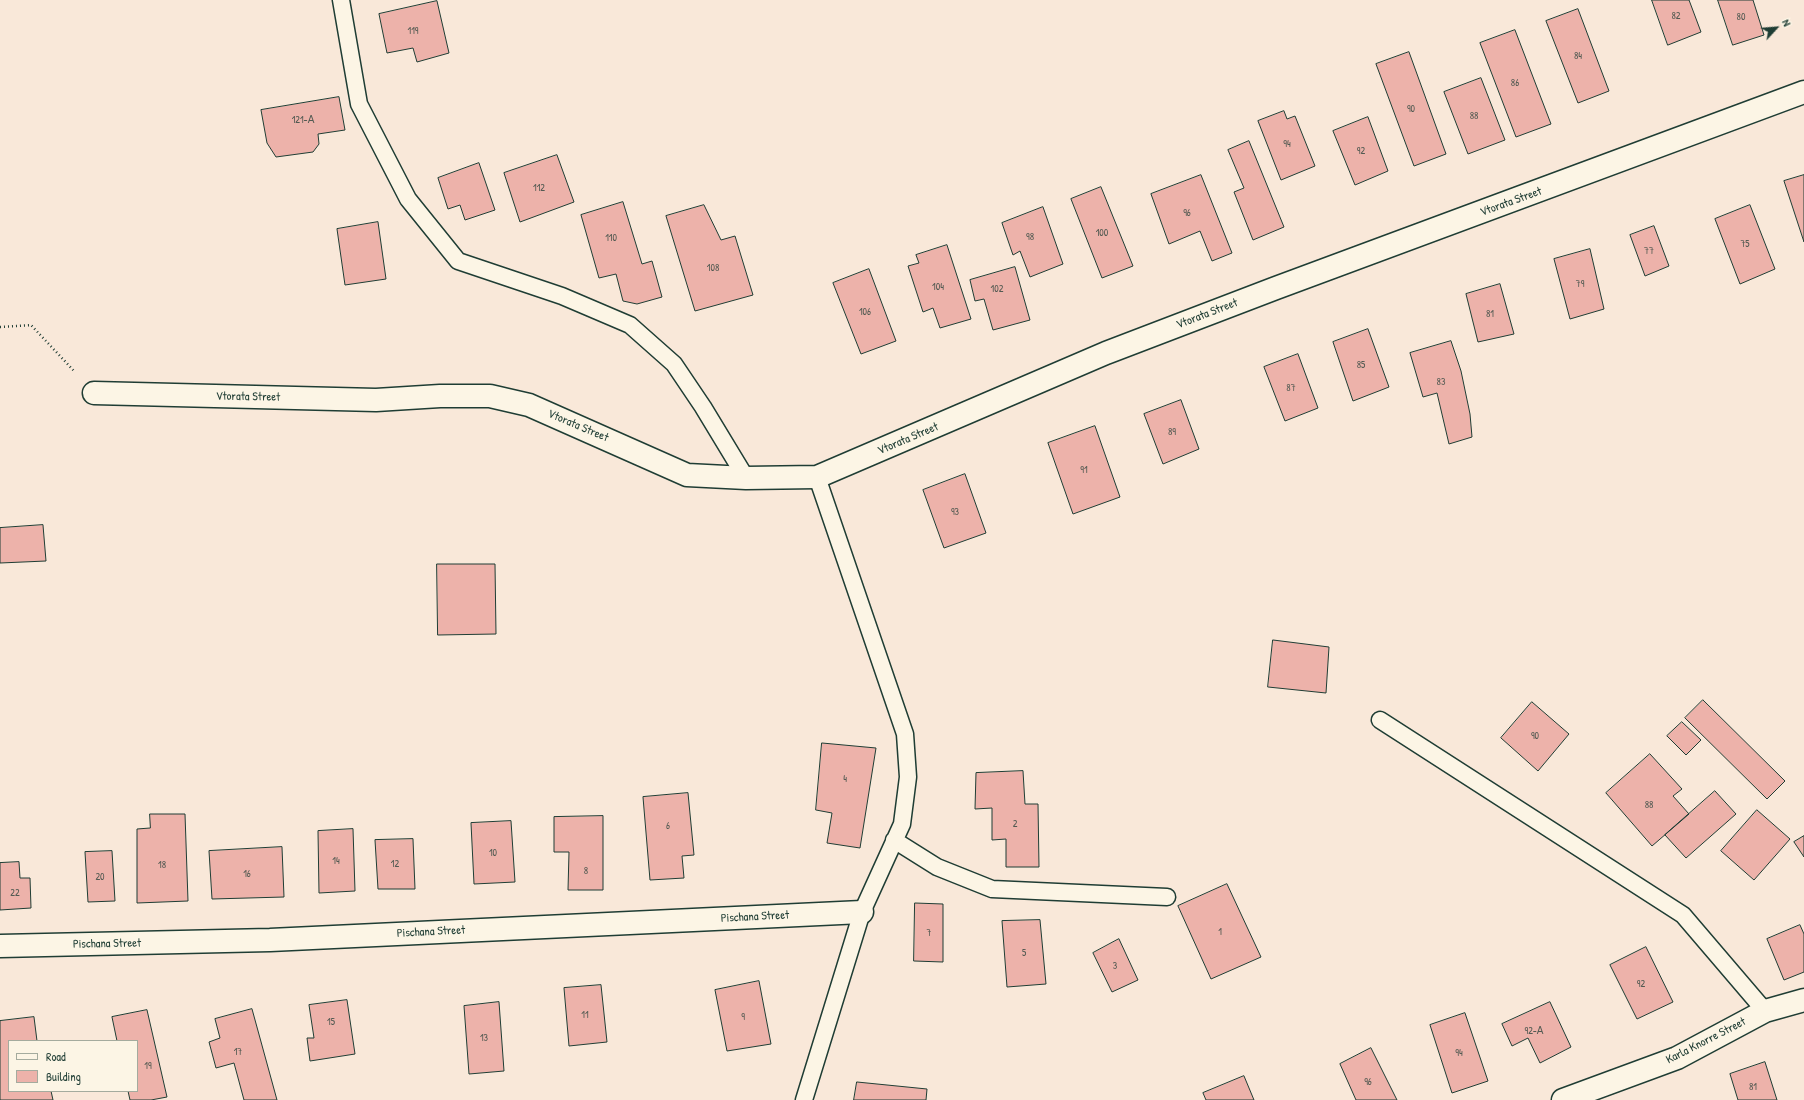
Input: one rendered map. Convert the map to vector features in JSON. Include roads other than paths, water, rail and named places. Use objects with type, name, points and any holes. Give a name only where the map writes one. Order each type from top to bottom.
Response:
[{"type":"street","name":"Vtorata Street","points":[[94,393],[376,400],[440,396],[490,396],[529,405],[688,475],[746,478],[817,477],[1120,348],[1276,288],[1804,92]]},
{"type":"street","name":"Pischana Street","points":[[0,946],[270,940],[862,912]]},
{"type":"street","name":"Karla Knorre Street","points":[[1563,1100],[1677,1058],[1765,1011],[1804,1000]]},
{"type":"lane","points":[[341,0],[359,104],[408,199],[458,261],[562,296],[630,325],[674,364],[703,407],[746,478]]},
{"type":"lane","points":[[804,1100],[862,912],[902,824],[908,777],[905,734],[817,477]]},
{"type":"lane","points":[[1380,720],[1683,914],[1765,1011]]},
{"type":"lane","points":[[894,840],[937,867],[992,889],[1167,897]]}]
